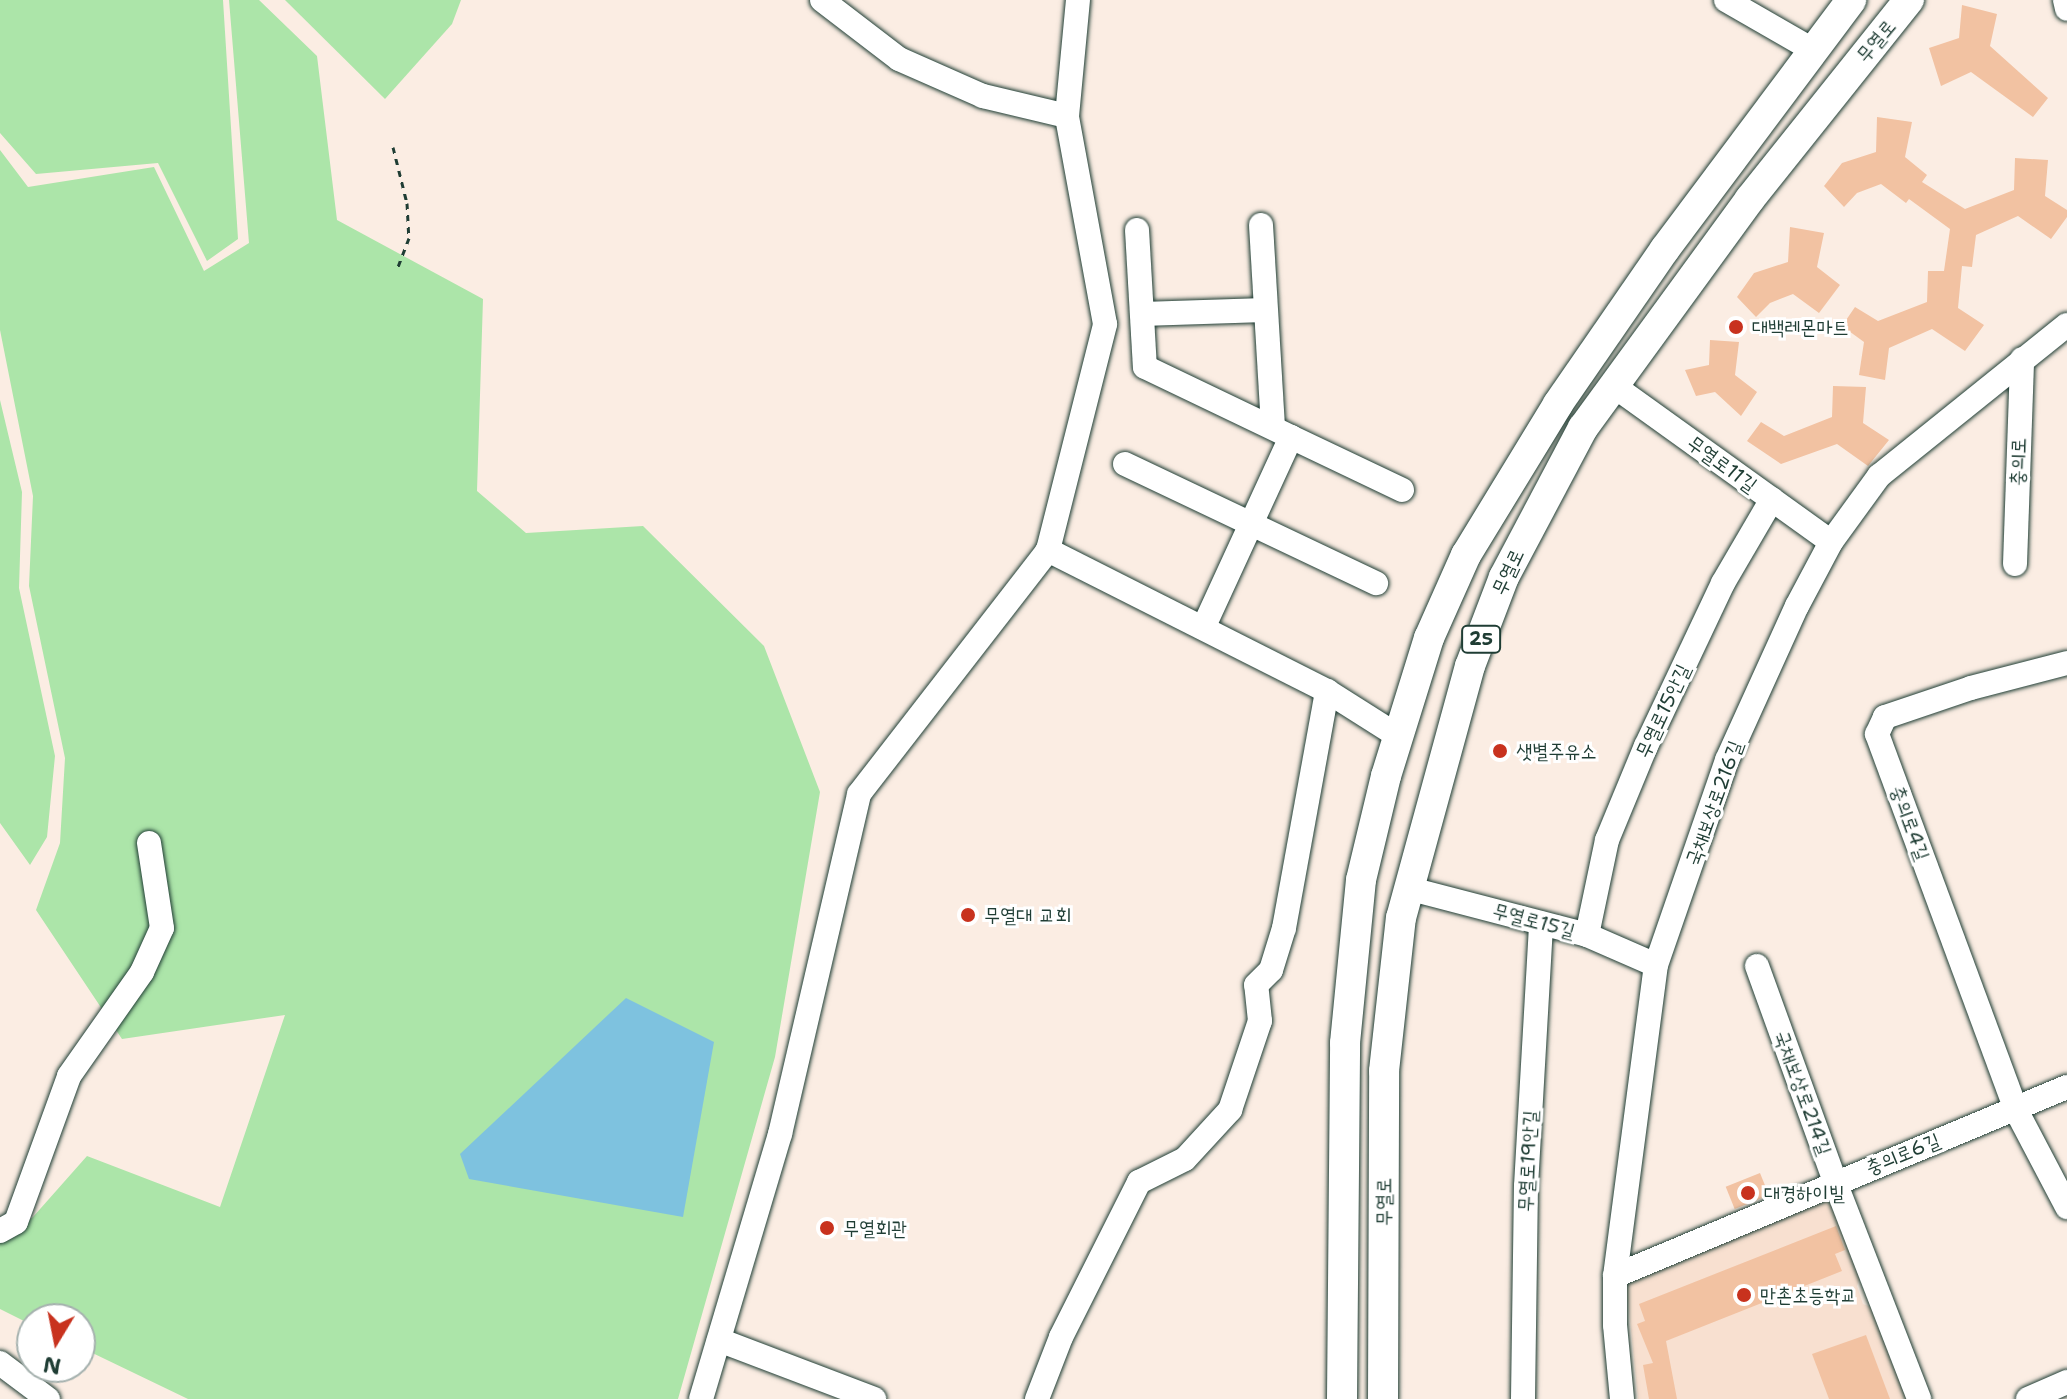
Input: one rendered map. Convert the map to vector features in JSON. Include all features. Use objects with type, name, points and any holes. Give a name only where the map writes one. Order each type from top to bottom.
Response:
[{"type":"main road","name":"무열로","points":[[1342,1399],[1345,1043],[1361,880],[1398,736],[1429,638],[1466,555],[1558,404],[1738,151],[1851,0]]},
{"type":"main road","name":"무열로","points":[[1383,1399],[1384,1071],[1401,918],[1470,666],[1504,577],[1583,428],[1739,213],[1909,0]]},
{"type":"main road","points":[[1738,151],[1730,177],[1712,211],[1712,223],[1718,227],[1739,213]]},
{"type":"main road","points":[[1398,736],[1443,761]]},
{"type":"street","points":[[822,0],[899,59],[983,96],[1067,116]]},
{"type":"street","points":[[701,1399],[780,1134],[859,794],[1048,550],[1105,324],[1067,116],[1078,0]]},
{"type":"street","points":[[1726,0],[1813,50]]},
{"type":"street","points":[[2065,0],[2067,9]]},
{"type":"street","points":[[1203,628],[1251,524],[1282,432],[1265,310],[1261,225]]},
{"type":"street","points":[[1137,230],[1145,367],[1402,490]]},
{"type":"street","points":[[1142,314],[1265,310]]},
{"type":"street","name":"국채보상로216길","points":[[1622,1399],[1615,1325],[1615,1276],[1656,965],[1727,760],[1831,542],[1879,476],[2067,325]]},
{"type":"street","name":"충의로","points":[[2015,564],[2022,359]]},
{"type":"street","name":"무열로11길","points":[[1614,386],[1831,542]]},
{"type":"street","points":[[1125,464],[1376,583]]},
{"type":"street","name":"무열로15안길","points":[[1587,935],[1607,840],[1646,746],[1723,583],[1772,499]]},
{"type":"street","points":[[1048,550],[1327,691],[1398,736]]},
{"type":"street","name":"충의로4길","points":[[2015,1108],[1877,734],[1885,717],[1971,688],[2067,663]]},
{"type":"street","points":[[1037,1399],[1061,1337],[1139,1182],[1185,1159],[1230,1110],[1260,1021],[1256,985],[1271,970],[1284,928],[1327,691]]},
{"type":"street","points":[[0,1231],[16,1222],[69,1076],[142,972],[162,928],[149,843]]},
{"type":"street","name":"무열로15길","points":[[1407,888],[1587,935],[1656,965]]},
{"type":"street","name":"무열로19안길","points":[[1523,1399],[1526,1186],[1541,923]]},
{"type":"street","name":"국채보상로214길","points":[[1757,966],[1835,1182],[1919,1399]]},
{"type":"street","name":"충의로6길","points":[[1615,1276],[2067,1087]]},
{"type":"street","points":[[2015,1108],[2067,1207]]},
{"type":"street","points":[[719,1340],[874,1399]]},
{"type":"street","points":[[0,1363],[48,1399]]},
{"type":"street","points":[[2028,1399],[2067,1382]]},
{"type":"path","points":[[393,147],[407,203],[409,238],[398,267]]},
{"type":"shaded area","name":"만촌초등학교","points":[[1821,1197],[1834,1203],[1861,1274],[1857,1286],[1863,1304],[1874,1308],[1907,1399],[1638,1399],[1626,1281]]},
{"type":"green space","points":[[0,0],[223,0],[238,239],[207,261],[158,163],[36,174],[0,133]]},
{"type":"green space","points":[[229,0],[259,0],[317,56],[337,220],[483,299],[477,491],[526,533],[643,526],[764,646],[820,792],[775,1057],[678,1399],[188,1399],[96,1355],[96,1303],[16,1303],[16,1317],[0,1309],[0,1243],[33,1217],[87,1156],[220,1207],[285,1015],[122,1039],[36,910],[60,843],[65,758],[29,586],[33,496],[0,330],[0,150],[28,187],[154,167],[204,271],[249,243]]},
{"type":"green space","points":[[285,0],[461,0],[452,24],[385,99]]},
{"type":"green space","points":[[0,400],[22,492],[19,588],[55,756],[47,837],[30,865],[0,823]]},
{"type":"water","points":[[626,998],[714,1042],[683,1217],[469,1179],[460,1154]]},
{"type":"building","points":[[1962,5],[1997,14],[1990,46],[2048,98],[2033,117],[1971,72],[1941,86],[1929,48],[1959,38]]},
{"type":"building","points":[[1877,117],[1912,122],[1905,157],[1927,175],[1922,182],[1965,209],[2014,190],[2015,158],[2048,160],[2045,196],[2067,210],[2067,217],[2051,239],[2018,216],[1976,235],[1972,267],[1962,266],[1958,308],[1984,325],[1965,351],[1932,329],[1889,348],[1885,380],[1859,375],[1864,342],[1842,326],[1855,307],[1878,321],[1927,302],[1928,271],[1944,271],[1950,229],[1909,199],[1906,203],[1881,184],[1857,193],[1844,207],[1824,186],[1842,163],[1876,152]]},
{"type":"building","points":[[1790,227],[1824,233],[1817,267],[1840,285],[1819,313],[1793,294],[1770,303],[1756,317],[1737,297],[1754,273],[1788,262]]},
{"type":"building","points":[[1710,340],[1739,342],[1735,375],[1757,392],[1741,416],[1715,392],[1696,396],[1685,370],[1709,365]]},
{"type":"building","points":[[1833,386],[1866,387],[1863,423],[1889,440],[1868,466],[1837,444],[1781,464],[1747,441],[1761,422],[1784,436],[1832,417]]},
{"type":"building","name":"대경하이빌","points":[[1760,1173],[1769,1195],[1735,1209],[1726,1187]]},
{"type":"building","points":[[1836,1226],[1845,1250],[1835,1254],[1842,1271],[1666,1341],[1677,1399],[1649,1399],[1643,1365],[1653,1363],[1637,1324],[1645,1321],[1639,1304]]},
{"type":"building","points":[[1866,1335],[1890,1399],[1829,1399],[1812,1354]]},
{"type":"place","name":"대백레몬마트","points":[[1736,327]]},
{"type":"place","name":"샛별주유소","points":[[1500,751]]},
{"type":"place","name":"무열대 교회","points":[[968,915]]},
{"type":"place","name":"대경하이빌","points":[[1748,1193]]},
{"type":"place","name":"무열회관","points":[[827,1228]]},
{"type":"place","name":"만촌초등학교","points":[[1744,1295]]}]
